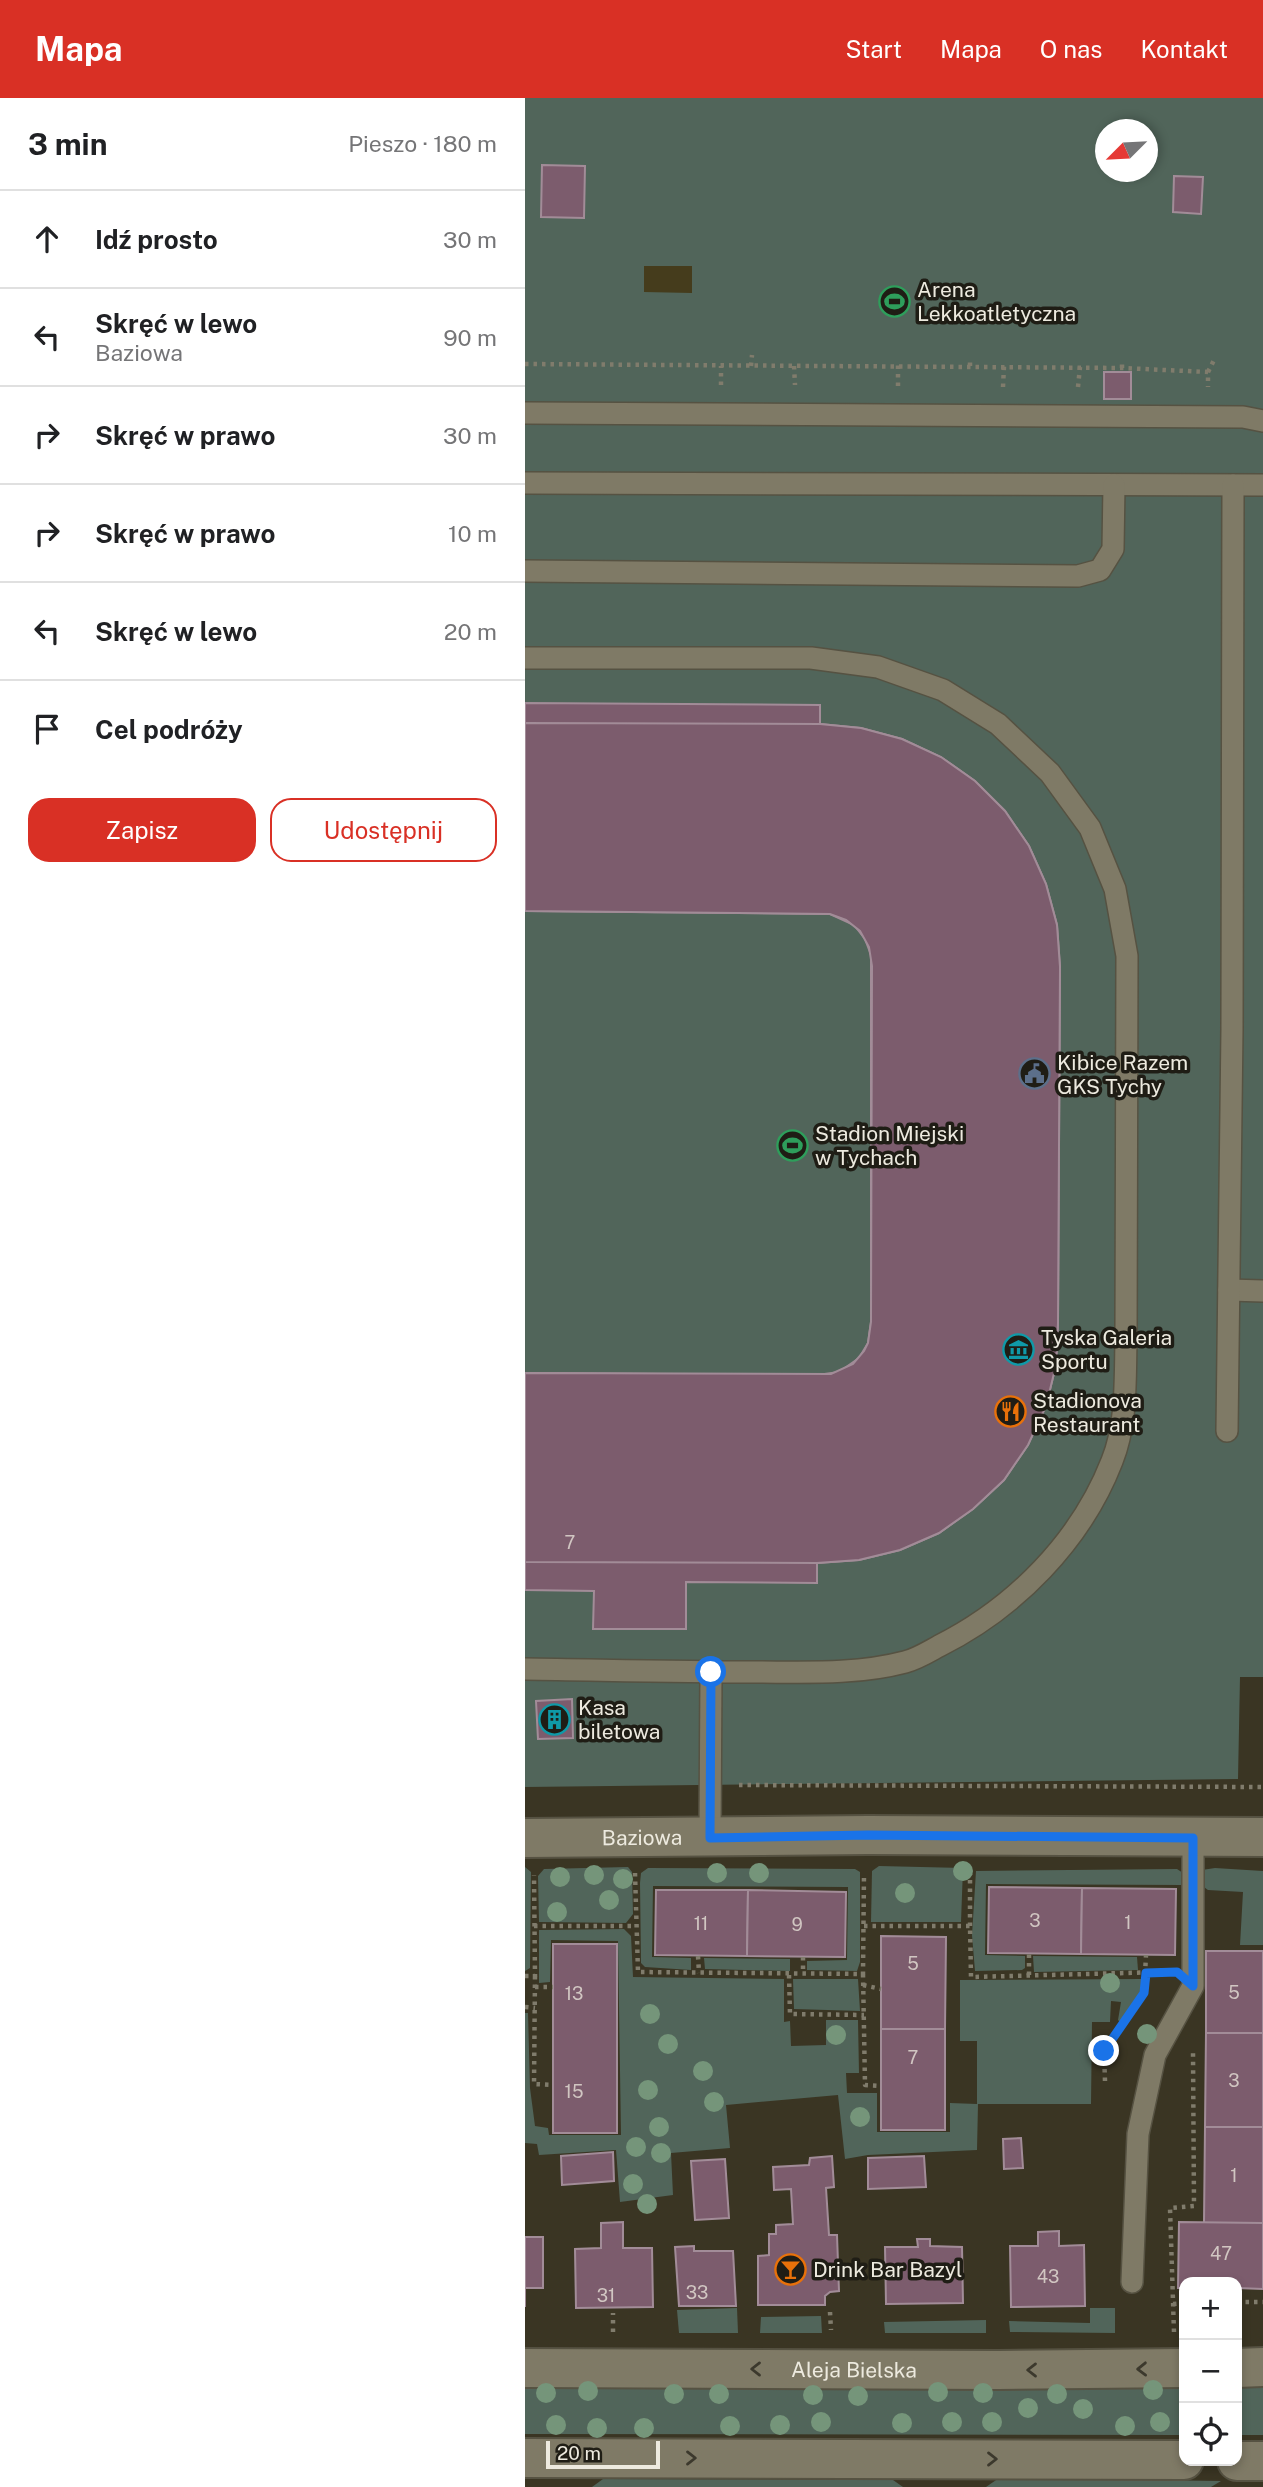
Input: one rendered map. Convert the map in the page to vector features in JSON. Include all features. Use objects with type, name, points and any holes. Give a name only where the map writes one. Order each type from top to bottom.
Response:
[{"type":"main road","name":"Baziowa","points":[[530,1855],[710,1838],[881,1835],[1263,1837]]},
{"type":"main road","name":"Aleja Bielska","points":[[525,2368],[971,2370],[1179,2354]]},
{"type":"main road","points":[[1242,2368],[1263,2367]]},
{"type":"main road","points":[[525,2458],[1179,2460]]},
{"type":"main road","points":[[1242,2461],[1263,2461]]},
{"type":"lane","points":[[525,413],[1231,417],[1263,421]]},
{"type":"lane","points":[[525,483],[1263,485]]},
{"type":"lane","points":[[525,571],[1078,576],[1100,570],[1113,549],[1114,485]]},
{"type":"lane","points":[[1227,1431],[1232,1016],[1233,485]]},
{"type":"lane","points":[[525,658],[811,658],[878,667],[943,690],[998,724],[1050,773],[1090,828],[1115,889],[1126,956],[1124,1396],[1120,1431],[1113,1460],[1088,1509],[1053,1557],[1013,1600],[967,1632],[907,1662],[842,1672],[525,1669]]},
{"type":"lane","points":[[1229,1290],[1263,1291]]},
{"type":"lane","points":[[710,1838],[711,1672]]},
{"type":"lane","points":[[1132,2282],[1138,2134],[1155,2055],[1193,1986],[1193,1838]]},
{"type":"path","points":[[751,366],[752,355]]},
{"type":"path","points":[[970,358],[970,366]]},
{"type":"path","points":[[1122,359],[1122,369]]},
{"type":"path","points":[[525,364],[794,368],[970,366],[1004,369],[1122,369],[1208,374],[1214,360]]},
{"type":"path","points":[[898,365],[898,372]]},
{"type":"path","points":[[710,1785],[1263,1787]]},
{"type":"path","points":[[530,1855],[535,1976],[534,2084],[553,2085]]},
{"type":"path","points":[[970,1871],[971,1976],[1177,1972],[1193,1986],[1194,2206],[1170,2208],[1173,2304],[1179,2354]]},
{"type":"path","points":[[635,1872],[638,1972],[863,1974]]},
{"type":"path","points":[[864,1872],[865,2085],[881,2086]]},
{"type":"path","points":[[534,1926],[635,1926]]},
{"type":"path","points":[[864,1926],[970,1926]]},
{"type":"path","points":[[1028,1975],[1029,1954]]},
{"type":"path","points":[[1105,2081],[1104,2051],[1144,1993],[1146,1955]]},
{"type":"path","points":[[698,1956],[699,1973]]},
{"type":"path","points":[[803,1956],[803,1974]]},
{"type":"path","points":[[789,1975],[790,2014],[864,2015]]},
{"type":"path","points":[[525,1976],[535,1976]]},
{"type":"path","points":[[863,1985],[881,1989]]},
{"type":"path","points":[[535,1987],[553,1987]]},
{"type":"path","points":[[525,2007],[534,2008]]},
{"type":"path","points":[[1242,2302],[1263,2302]]},
{"type":"path","points":[[1173,2304],[1179,2303]]},
{"type":"path","points":[[830,2312],[831,2342]]},
{"type":"green space","points":[[525,98],[1263,98],[1263,1677],[1240,1677],[1238,1779],[525,1787]]},
{"type":"green space","points":[[879,1866],[963,1868],[961,1922],[871,1922],[872,1871]]},
{"type":"green space","points":[[525,1867],[531,1872],[530,1968],[525,1971]]},
{"type":"green space","points":[[628,1867],[632,1872],[633,1914],[626,1923],[539,1922],[538,1876],[544,1869]]},
{"type":"green space","points":[[648,1868],[855,1869],[860,1872],[860,1962],[857,1971],[807,1970],[807,1961],[847,1960],[848,1887],[653,1886],[652,1957],[691,1958],[691,1970],[645,1967],[641,1963],[640,1883],[641,1873]]},
{"type":"green space","points":[[1215,1868],[1263,1871],[1263,1945],[1240,1945],[1243,1892],[1208,1890],[1201,1885],[1202,1870]]},
{"type":"green space","points":[[1177,1869],[1183,1873],[1184,1885],[986,1884],[985,1955],[1025,1956],[1025,1968],[975,1971],[972,1935],[976,1871]]},
{"type":"green space","points":[[624,1929],[631,1936],[633,1977],[784,1979],[784,2022],[790,2021],[791,2046],[826,2045],[826,2020],[858,2020],[859,2073],[846,2073],[847,2093],[877,2093],[877,2132],[950,2132],[950,2103],[977,2104],[977,2041],[960,2041],[960,1980],[1141,1979],[1141,1994],[1120,2022],[1121,2002],[1111,2001],[1110,2022],[1092,2022],[1091,2104],[978,2104],[977,2150],[868,2155],[845,2159],[838,2095],[726,2105],[730,2148],[671,2153],[673,2195],[620,2202],[616,2150],[539,2155],[537,2144],[525,2143],[525,2013],[528,2013],[530,2088],[535,2126],[548,2128],[549,2135],[621,2135],[618,1941],[551,1940],[550,1982],[539,1983],[539,1930]]},
{"type":"green space","points":[[1033,1956],[1137,1957],[1138,1970],[1034,1972]]},
{"type":"green space","points":[[704,1958],[790,1959],[790,1971],[705,1969]]},
{"type":"green space","points":[[793,1979],[858,1979],[860,2011],[794,2009]]},
{"type":"green space","points":[[737,2308],[738,2333],[679,2333],[677,2310]]},
{"type":"green space","points":[[1090,2308],[1115,2308],[1115,2333],[1010,2332],[1009,2321],[1090,2323]]},
{"type":"green space","points":[[821,2316],[822,2333],[760,2333],[761,2317]]},
{"type":"green space","points":[[986,2320],[986,2333],[885,2333],[884,2322]]},
{"type":"green space","points":[[525,2388],[1179,2388],[1179,2435],[525,2434]]},
{"type":"green space","points":[[1242,2388],[1263,2388],[1263,2435],[1242,2435]]},
{"type":"green space","points":[[999,2478],[1221,2481],[1211,2487],[986,2487]]},
{"type":"green space","points":[[603,2479],[893,2480],[903,2487],[592,2487]]},
{"type":"sand","points":[[644,266],[692,266],[692,293],[644,292]]},
{"type":"building","points":[[542,165],[585,166],[584,218],[541,217]]},
{"type":"building","points":[[1174,176],[1203,177],[1201,214],[1173,212]]},
{"type":"building","points":[[1104,372],[1131,372],[1131,399],[1104,399]]},
{"type":"building","name":"Stadion Miejski w Tychach","points":[[525,703],[820,705],[820,724],[861,728],[902,739],[941,757],[975,781],[1005,811],[1029,846],[1046,884],[1057,925],[1060,967],[1056,1365],[1046,1406],[1028,1445],[1004,1480],[973,1509],[939,1533],[900,1550],[859,1560],[817,1563],[817,1583],[686,1582],[686,1629],[593,1629],[594,1591],[525,1590],[525,1373],[817,1375],[839,1372],[859,1358],[868,1343],[871,1322],[871,955],[865,939],[854,925],[830,914],[525,911]]},
{"type":"building","name":"Stadion Miejski w Tychach","points":[[525,723],[820,724],[861,728],[902,739],[941,757],[975,781],[1005,811],[1029,846],[1046,884],[1057,925],[1060,967],[1056,1365],[1046,1406],[1028,1445],[1004,1480],[973,1509],[939,1533],[900,1550],[859,1560],[817,1563],[525,1562],[525,1373],[831,1374],[853,1364],[864,1351],[871,1322],[872,966],[869,947],[860,931],[846,920],[830,914],[525,911]]},
{"type":"building","name":"Kasa biletowa","points":[[572,1699],[573,1738],[538,1739],[536,1701]]},
{"type":"building","points":[[989,1887],[1082,1888],[1081,1954],[988,1953]]},
{"type":"building","points":[[1082,1888],[1176,1889],[1175,1955],[1081,1954]]},
{"type":"building","points":[[656,1890],[748,1890],[747,1956],[655,1955]]},
{"type":"building","points":[[748,1890],[846,1892],[845,1957],[747,1956]]},
{"type":"building","points":[[881,1936],[946,1937],[945,2029],[881,2029]]},
{"type":"building","points":[[553,1944],[617,1944],[617,2133],[553,2133]]},
{"type":"building","points":[[1206,1951],[1263,1951],[1263,2033],[1206,2033]]},
{"type":"building","points":[[881,2029],[945,2029],[945,2130],[881,2130]]},
{"type":"building","points":[[1206,2033],[1263,2033],[1263,2127],[1205,2127]]},
{"type":"building","points":[[1205,2127],[1263,2127],[1263,2223],[1204,2223]]},
{"type":"building","points":[[1021,2138],[1023,2168],[1004,2169],[1003,2139]]},
{"type":"building","points":[[613,2152],[614,2181],[562,2185],[561,2156]]},
{"type":"building","points":[[832,2156],[834,2187],[826,2188],[829,2235],[837,2235],[839,2291],[825,2296],[825,2305],[758,2305],[758,2256],[769,2255],[769,2234],[776,2234],[776,2225],[793,2224],[791,2189],[774,2190],[773,2167],[809,2165],[810,2158]]},
{"type":"building","points":[[924,2156],[926,2187],[868,2189],[868,2158]]},
{"type":"building","points":[[725,2159],[729,2218],[695,2220],[691,2161]]},
{"type":"building","points":[[623,2222],[623,2248],[652,2248],[653,2307],[576,2308],[575,2249],[601,2248],[601,2223]]},
{"type":"building","points":[[1179,2222],[1263,2223],[1263,2289],[1242,2288],[1242,2277],[1179,2277],[1178,2288]]},
{"type":"building","points":[[1059,2231],[1059,2246],[1084,2245],[1085,2306],[1011,2307],[1010,2246],[1038,2246],[1038,2232]]},
{"type":"building","points":[[525,2237],[543,2237],[543,2288],[525,2288]]},
{"type":"building","points":[[917,2239],[930,2239],[930,2246],[962,2247],[963,2303],[886,2304],[885,2247],[918,2247]]},
{"type":"building","points":[[694,2246],[694,2251],[733,2251],[736,2306],[679,2306],[675,2247]]},
{"type":"place","name":"Arena Lekkoatletyczna","points":[[894,301]]},
{"type":"place","name":"Kibice Razem GKS Tychy","points":[[1034,1074]]},
{"type":"place","name":"Stadion Miejski w Tychach","points":[[792,1145]]},
{"type":"place","name":"Tyska Galeria Sportu","points":[[1018,1349]]},
{"type":"place","name":"Stadionova Restaurant","points":[[1010,1412]]},
{"type":"place","name":"Kasa biletowa","points":[[555,1719]]},
{"type":"place","name":"Drink Bar Bazyl","points":[[790,2269]]},
{"type":"route","points":[[711,1672],[710,1838],[868,1835],[1193,1838],[1193,1986],[1177,1972],[1146,1973],[1144,1993],[1104,2051]]}]
